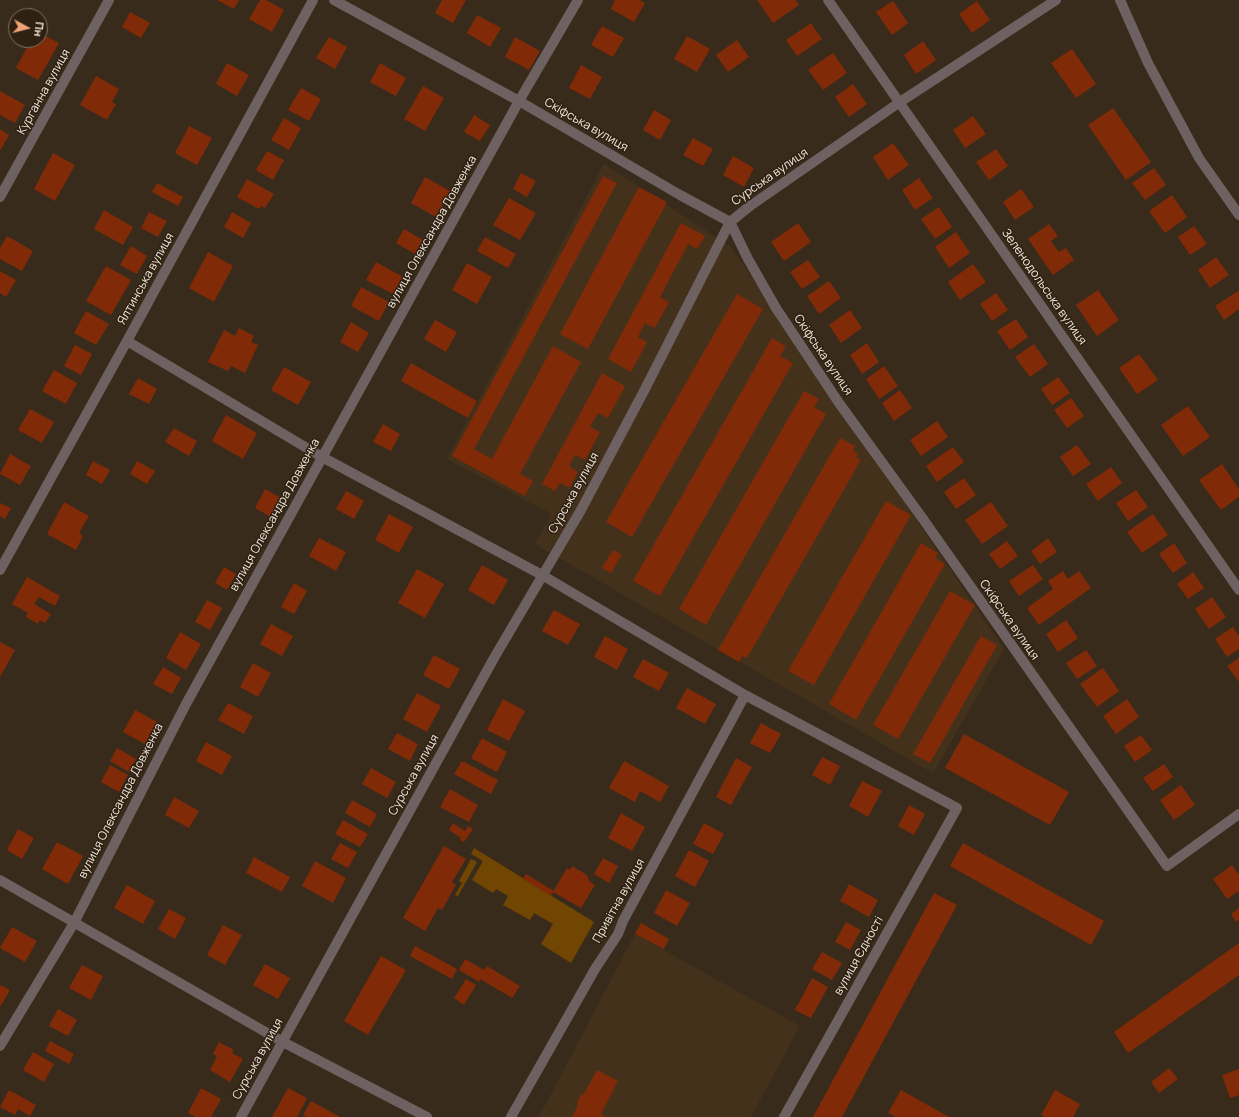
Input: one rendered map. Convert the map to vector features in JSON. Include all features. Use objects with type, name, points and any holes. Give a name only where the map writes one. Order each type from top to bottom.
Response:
[{"type":"street","name":"Курганна вулиця","points":[[0,197],[109,0]]},
{"type":"street","name":"Ялтинська вулиця","points":[[0,570],[313,0]]},
{"type":"street","name":"Скіфська вулиця","points":[[334,0],[519,101],[680,196],[730,222],[748,259],[776,308],[839,403],[923,519],[1167,866],[1239,814]]},
{"type":"street","name":"вулиця Олександра Довженка","points":[[0,1046],[74,923],[186,704],[519,101],[578,0]]},
{"type":"street","name":"Зеленодольська вулиця","points":[[828,0],[1239,590]]},
{"type":"street","name":"Сурська вулиця","points":[[241,1117],[494,658],[580,510],[645,389],[730,222],[750,206],[900,102],[1056,0]]},
{"type":"street","points":[[1120,0],[1148,63],[1199,158],[1239,215]]},
{"type":"street","points":[[127,341],[322,457],[542,575],[745,695]]},
{"type":"street","name":"вулиця Єдності","points":[[745,695],[957,808],[784,1117]]},
{"type":"street","name":"Привітна вулиця","points":[[511,1117],[595,969],[618,934],[623,921],[745,695]]},
{"type":"street","points":[[0,880],[283,1042],[427,1117]]},
{"type":"shaded area","points":[[604,164],[731,247],[1004,649],[933,773],[535,544],[552,514],[447,459]]},
{"type":"shaded area","points":[[474,848],[594,922],[571,963],[541,944],[553,924],[534,913],[530,920],[503,905],[508,896],[496,889],[493,893],[472,880],[483,861],[471,854]]},
{"type":"shaded area","points":[[471,859],[477,862],[458,896],[455,895],[462,883],[459,881]]},
{"type":"shaded area","points":[[635,934],[800,1026],[751,1117],[539,1117]]},
{"type":"building","points":[[217,0],[239,0],[234,9]]},
{"type":"building","points":[[260,0],[266,0],[284,10],[272,32],[249,19]]},
{"type":"building","points":[[442,0],[466,0],[453,23],[435,13]]},
{"type":"building","points":[[615,0],[639,0],[645,3],[634,22],[611,9]]},
{"type":"building","points":[[757,0],[796,0],[799,5],[773,23]]},
{"type":"building","points":[[893,1],[908,23],[892,35],[876,12]]},
{"type":"building","points":[[977,1],[990,20],[972,33],[959,14]]},
{"type":"building","points":[[130,12],[150,23],[141,38],[122,27]]},
{"type":"building","points":[[477,15],[501,28],[490,47],[467,33]]},
{"type":"building","points":[[811,23],[822,39],[797,56],[786,40]]},
{"type":"building","points":[[602,26],[624,38],[613,57],[591,45]]},
{"type":"building","points":[[687,36],[710,49],[697,72],[674,59]]},
{"type":"building","points":[[48,37],[59,43],[38,80],[16,68],[27,48],[48,48]]},
{"type":"building","points":[[329,37],[347,47],[335,69],[316,58]]},
{"type":"building","points":[[515,37],[540,51],[529,70],[505,57]]},
{"type":"building","points":[[737,40],[749,57],[728,72],[716,55]]},
{"type":"building","points":[[923,41],[936,60],[916,74],[904,55]]},
{"type":"building","points":[[1072,49],[1096,84],[1076,98],[1051,63]]},
{"type":"building","points":[[833,53],[847,73],[823,90],[808,70]]},
{"type":"building","points":[[227,63],[249,75],[237,96],[216,84]]},
{"type":"building","points":[[380,63],[406,78],[396,96],[370,82]]},
{"type":"building","points":[[581,65],[602,77],[590,99],[569,88]]},
{"type":"building","points":[[96,76],[119,89],[112,102],[116,104],[107,120],[80,105]]},
{"type":"building","points":[[853,84],[867,104],[849,117],[835,97]]},
{"type":"building","points":[[423,86],[444,98],[425,131],[404,119]]},
{"type":"building","points":[[301,88],[321,99],[309,121],[288,110]]},
{"type":"building","points":[[0,91],[25,105],[15,123],[0,115]]},
{"type":"building","points":[[1113,108],[1151,162],[1126,180],[1088,125]]},
{"type":"building","points":[[654,110],[671,120],[660,140],[643,130]]},
{"type":"building","points":[[474,115],[490,125],[480,141],[464,132]]},
{"type":"building","points":[[973,116],[986,134],[965,148],[953,130]]},
{"type":"building","points":[[284,118],[301,128],[289,150],[271,140]]},
{"type":"building","points":[[189,126],[212,138],[197,165],[175,153]]},
{"type":"building","points":[[0,129],[9,135],[0,151]]},
{"type":"building","points":[[693,138],[713,149],[703,166],[683,155]]},
{"type":"building","points":[[893,143],[909,165],[888,180],[873,157]]},
{"type":"building","points":[[996,149],[1008,166],[989,180],[976,162]]},
{"type":"building","points":[[267,151],[284,160],[273,180],[256,170]]},
{"type":"building","points":[[53,153],[75,165],[55,201],[34,189]]},
{"type":"building","points":[[733,156],[754,168],[744,187],[723,175]]},
{"type":"building","points":[[1154,168],[1166,185],[1145,200],[1132,183]]},
{"type":"building","points":[[521,173],[536,181],[527,197],[513,189]]},
{"type":"building","points":[[603,176],[617,183],[474,449],[492,459],[553,346],[581,362],[520,474],[533,481],[525,496],[452,456]]},
{"type":"building","points":[[425,177],[450,191],[436,217],[411,203]]},
{"type":"building","points":[[919,178],[933,198],[915,210],[902,190]]},
{"type":"building","points":[[247,179],[274,194],[265,208],[261,206],[259,209],[237,197]]},
{"type":"building","points":[[157,183],[183,197],[178,206],[152,192]]},
{"type":"building","points":[[639,187],[667,202],[588,349],[560,334]]},
{"type":"building","points":[[1021,189],[1034,207],[1015,220],[1003,202]]},
{"type":"building","points":[[1172,195],[1187,217],[1165,233],[1149,211]]},
{"type":"building","points":[[509,198],[536,213],[520,240],[493,225]]},
{"type":"building","points":[[939,207],[952,227],[935,239],[921,219]]},
{"type":"building","points":[[104,210],[133,227],[123,245],[94,229]]},
{"type":"building","points":[[149,212],[167,221],[158,237],[141,228]]},
{"type":"building","points":[[232,212],[251,223],[243,238],[224,227]]},
{"type":"building","points":[[681,223],[705,236],[697,249],[688,244],[660,297],[669,302],[655,328],[645,323],[638,337],[647,342],[631,372],[608,359]]},
{"type":"building","points":[[798,223],[811,242],[784,261],[771,242]]},
{"type":"building","points":[[1049,224],[1058,236],[1051,241],[1059,252],[1066,248],[1074,260],[1053,275],[1028,239]]},
{"type":"building","points":[[1194,226],[1207,244],[1190,255],[1178,237]]},
{"type":"building","points":[[404,229],[423,240],[415,254],[396,243]]},
{"type":"building","points":[[956,232],[970,253],[949,268],[935,247]]},
{"type":"building","points":[[7,236],[33,251],[22,271],[0,259],[0,248]]},
{"type":"building","points":[[485,237],[516,254],[508,268],[477,251]]},
{"type":"building","points":[[131,246],[147,256],[137,274],[120,265]]},
{"type":"building","points":[[208,252],[233,266],[214,302],[189,288]]},
{"type":"building","points":[[1216,257],[1229,275],[1210,288],[1198,270]]},
{"type":"building","points":[[808,260],[820,277],[802,289],[790,272]]},
{"type":"building","points":[[376,262],[403,277],[393,294],[366,280]]},
{"type":"building","points":[[467,263],[492,277],[477,304],[452,290]]},
{"type":"building","points":[[973,264],[986,282],[960,300],[948,282]]},
{"type":"building","points":[[106,266],[131,280],[111,315],[86,301]]},
{"type":"building","points":[[0,271],[16,280],[6,297],[0,293]]},
{"type":"building","points":[[829,281],[841,298],[819,314],[807,296]]},
{"type":"building","points":[[361,287],[389,302],[379,321],[351,306]]},
{"type":"building","points":[[1098,290],[1119,320],[1097,336],[1076,305]]},
{"type":"building","points":[[1238,291],[1239,309],[1224,320],[1215,306]]},
{"type":"building","points":[[996,293],[1008,310],[992,321],[980,304]]},
{"type":"building","points":[[737,294],[763,309],[632,537],[606,522]]},
{"type":"building","points":[[850,310],[862,328],[841,343],[829,325]]},
{"type":"building","points":[[86,311],[109,324],[96,345],[74,333]]},
{"type":"building","points":[[1016,319],[1028,337],[1010,350],[997,331]]},
{"type":"building","points":[[435,320],[457,332],[446,352],[424,339]]},
{"type":"building","points":[[351,322],[369,333],[358,352],[340,342]]},
{"type":"building","points":[[239,328],[254,336],[251,342],[258,345],[245,373],[231,366],[228,371],[208,362],[224,330],[235,336]]},
{"type":"building","points":[[772,338],[786,346],[780,356],[793,363],[660,596],[633,581]]},
{"type":"building","points":[[867,343],[879,362],[862,374],[850,355]]},
{"type":"building","points":[[1034,344],[1048,364],[1030,377],[1015,357]]},
{"type":"building","points":[[75,345],[92,354],[81,375],[64,366]]},
{"type":"building","points":[[1139,354],[1158,380],[1137,394],[1119,368]]},
{"type":"building","points":[[411,363],[477,401],[468,418],[401,381]]},
{"type":"building","points":[[884,366],[898,386],[879,399],[866,379]]},
{"type":"building","points":[[284,367],[311,382],[298,405],[271,390]]},
{"type":"building","points":[[54,370],[77,383],[66,404],[42,391]]},
{"type":"building","points":[[602,373],[625,386],[608,418],[598,413],[590,427],[600,432],[585,460],[575,455],[569,466],[578,472],[570,488],[560,483],[555,491],[542,484]]},
{"type":"building","points":[[1058,377],[1070,393],[1052,405],[1041,389]]},
{"type":"building","points":[[138,378],[157,389],[149,404],[129,394]]},
{"type":"building","points":[[900,390],[912,408],[894,421],[882,403]]},
{"type":"building","points":[[804,391],[819,399],[814,407],[826,414],[706,625],[679,609]]},
{"type":"building","points":[[1071,398],[1084,416],[1067,428],[1054,410]]},
{"type":"building","points":[[1188,406],[1210,437],[1183,456],[1161,425]]},
{"type":"building","points":[[30,409],[54,422],[42,443],[18,430]]},
{"type":"building","points":[[226,415],[257,433],[243,459],[212,441]]},
{"type":"building","points":[[937,421],[948,437],[921,456],[910,440]]},
{"type":"building","points":[[383,424],[400,434],[391,451],[373,442]]},
{"type":"building","points":[[174,428],[197,441],[189,456],[165,442]]},
{"type":"building","points":[[840,438],[855,446],[853,451],[858,453],[856,457],[861,460],[747,658],[742,656],[739,662],[718,650]]},
{"type":"building","points":[[1077,445],[1091,464],[1073,476],[1060,457]]},
{"type":"building","points":[[953,447],[964,462],[937,482],[926,466]]},
{"type":"building","points":[[10,454],[31,466],[20,485],[0,474]]},
{"type":"building","points":[[93,461],[110,470],[102,484],[86,475]]},
{"type":"building","points":[[137,461],[155,471],[147,484],[130,474]]},
{"type":"building","points":[[1222,464],[1239,489],[1239,497],[1221,510],[1199,480]]},
{"type":"building","points":[[1111,467],[1122,483],[1098,501],[1086,484]]},
{"type":"building","points":[[964,478],[976,495],[956,509],[944,492]]},
{"type":"building","points":[[265,489],[281,498],[271,517],[255,508]]},
{"type":"building","points":[[1136,490],[1148,507],[1128,521],[1116,503]]},
{"type":"building","points":[[346,491],[364,501],[354,519],[336,509]]},
{"type":"building","points":[[886,501],[911,515],[814,685],[788,671]]},
{"type":"building","points":[[64,502],[89,516],[79,533],[83,536],[76,550],[47,534]]},
{"type":"building","points":[[991,502],[1008,526],[982,544],[965,520]]},
{"type":"building","points":[[0,503],[11,508],[5,519],[0,516]]},
{"type":"building","points":[[389,514],[413,527],[399,553],[375,540]]},
{"type":"building","points":[[1153,514],[1168,535],[1142,553],[1127,532]]},
{"type":"building","points":[[319,538],[346,552],[336,571],[309,556]]},
{"type":"building","points":[[1048,538],[1057,552],[1040,564],[1031,551]]},
{"type":"building","points":[[1007,541],[1018,556],[1000,569],[989,554]]},
{"type":"building","points":[[921,543],[938,553],[935,558],[945,564],[856,720],[829,704]]},
{"type":"building","points":[[1174,543],[1187,563],[1173,573],[1159,554]]},
{"type":"building","points":[[613,550],[622,555],[611,573],[602,568]]},
{"type":"building","points":[[482,565],[508,580],[494,605],[468,590]]},
{"type":"building","points":[[1033,565],[1043,579],[1019,596],[1009,581]]},
{"type":"building","points":[[224,567],[236,574],[227,590],[215,583]]},
{"type":"building","points":[[417,569],[444,584],[425,618],[398,603]]},
{"type":"building","points":[[1063,571],[1068,579],[1079,571],[1091,588],[1039,625],[1027,608],[1053,589],[1048,581]]},
{"type":"building","points":[[1193,572],[1204,588],[1188,599],[1177,584]]},
{"type":"building","points":[[27,577],[60,596],[55,606],[39,597],[34,604],[51,614],[45,623],[40,620],[38,624],[26,617],[28,613],[12,604]]},
{"type":"building","points":[[294,583],[307,591],[294,614],[281,607]]},
{"type":"building","points":[[950,591],[975,605],[898,739],[873,725]]},
{"type":"building","points":[[1212,597],[1226,617],[1209,629],[1195,609]]},
{"type":"building","points":[[207,600],[222,608],[210,630],[195,622]]},
{"type":"building","points":[[554,610],[580,624],[568,645],[542,631]]},
{"type":"building","points":[[1066,620],[1078,638],[1058,652],[1046,634]]},
{"type":"building","points":[[271,624],[293,636],[282,656],[260,644]]},
{"type":"building","points":[[1233,627],[1239,636],[1239,649],[1227,657],[1215,639]]},
{"type":"building","points":[[180,632],[201,644],[186,670],[166,658]]},
{"type":"building","points":[[605,636],[628,649],[617,670],[594,657]]},
{"type":"building","points":[[981,636],[997,645],[930,763],[913,754]]},
{"type":"building","points":[[0,642],[15,650],[0,677]]},
{"type":"building","points":[[1086,650],[1097,666],[1077,679],[1066,663]]},
{"type":"building","points":[[434,655],[460,669],[449,689],[423,675]]},
{"type":"building","points":[[1239,658],[1239,682],[1227,666]]},
{"type":"building","points":[[643,659],[669,673],[659,691],[633,677]]},
{"type":"building","points":[[253,663],[271,673],[258,697],[240,687]]},
{"type":"building","points":[[163,667],[181,678],[172,694],[153,684]]},
{"type":"building","points":[[1103,668],[1119,691],[1097,707],[1080,684]]},
{"type":"building","points":[[687,688],[716,704],[705,724],[676,708]]},
{"type":"building","points":[[417,693],[441,706],[427,732],[403,719]]},
{"type":"building","points":[[503,699],[525,711],[509,741],[487,730]]},
{"type":"building","points":[[1127,699],[1139,717],[1116,734],[1103,716]]},
{"type":"building","points":[[228,703],[253,716],[244,734],[218,720]]},
{"type":"building","points":[[135,710],[157,722],[145,744],[123,732]]},
{"type":"building","points":[[761,723],[781,734],[770,753],[750,743]]},
{"type":"building","points":[[397,733],[418,744],[410,761],[388,749]]},
{"type":"building","points":[[964,734],[1069,792],[1050,825],[945,768]]},
{"type":"building","points":[[1141,735],[1152,750],[1135,762],[1124,746]]},
{"type":"building","points":[[482,738],[507,752],[497,772],[471,758]]},
{"type":"building","points":[[206,742],[232,756],[222,775],[196,761]]},
{"type":"building","points":[[117,748],[136,759],[129,772],[110,761]]},
{"type":"building","points":[[822,757],[840,766],[830,785],[812,775]]},
{"type":"building","points":[[736,758],[752,767],[731,805],[716,797]]},
{"type":"building","points":[[462,761],[498,780],[491,794],[454,774]]},
{"type":"building","points":[[624,761],[669,786],[660,802],[640,791],[635,802],[609,788]]},
{"type":"building","points":[[1164,764],[1173,777],[1153,791],[1143,778]]},
{"type":"building","points":[[110,765],[128,775],[119,792],[101,782]]},
{"type":"building","points":[[371,768],[396,782],[387,798],[362,784]]},
{"type":"building","points":[[862,781],[882,791],[868,817],[849,806]]},
{"type":"building","points":[[1181,785],[1195,805],[1174,820],[1160,800]]},
{"type":"building","points":[[450,789],[478,805],[469,822],[440,807]]},
{"type":"building","points":[[174,797],[199,811],[189,828],[165,815]]},
{"type":"building","points":[[352,800],[377,814],[370,827],[345,813]]},
{"type":"building","points":[[909,805],[925,814],[914,835],[898,826]]},
{"type":"building","points":[[621,813],[645,827],[632,851],[608,838]]},
{"type":"building","points":[[343,820],[368,834],[360,847],[335,834]]},
{"type":"building","points":[[453,823],[465,831],[468,826],[473,829],[464,842],[460,840],[461,838],[449,830]]},
{"type":"building","points":[[704,823],[724,834],[713,854],[693,844]]},
{"type":"building","points":[[18,829],[34,838],[22,859],[7,850]]},
{"type":"building","points":[[57,842],[83,856],[68,884],[42,869]]},
{"type":"building","points":[[340,843],[357,852],[348,868],[331,859]]},
{"type":"building","points":[[963,843],[1104,921],[1091,945],[950,866]]},
{"type":"building","points":[[444,846],[466,859],[452,882],[456,885],[442,910],[438,908],[425,931],[403,918]]},
{"type":"building","points":[[689,850],[709,861],[695,887],[675,876]]},
{"type":"building","points":[[254,857],[290,877],[282,892],[246,873]]},
{"type":"building","points":[[603,858],[618,866],[609,883],[594,874]]},
{"type":"building","points":[[315,861],[346,878],[333,903],[302,886]]},
{"type":"building","points":[[1232,865],[1239,875],[1239,891],[1227,899],[1213,879]]},
{"type":"building","points":[[572,866],[587,875],[590,882],[595,885],[581,908],[553,892],[567,868],[570,870]]},
{"type":"building","points":[[526,874],[554,891],[551,896],[523,879]]},
{"type":"building","points":[[849,884],[878,900],[869,917],[840,901]]},
{"type":"building","points":[[127,885],[155,901],[143,924],[114,908]]},
{"type":"building","points":[[666,890],[690,903],[677,926],[654,913]]},
{"type":"building","points":[[934,893],[957,905],[842,1117],[813,1117]]},
{"type":"building","points":[[1239,908],[1239,920],[1236,922],[1231,914]]},
{"type":"building","points":[[169,909],[186,918],[175,939],[158,929]]},
{"type":"building","points":[[846,922],[861,930],[850,950],[835,942]]},
{"type":"building","points":[[641,923],[669,939],[664,949],[635,934]]},
{"type":"building","points":[[223,925],[242,935],[225,965],[207,955]]},
{"type":"building","points":[[12,927],[37,941],[25,962],[0,948]]},
{"type":"building","points":[[1239,943],[1239,975],[1128,1053],[1114,1032]]},
{"type":"building","points":[[415,946],[457,969],[452,979],[410,956]]},
{"type":"building","points":[[822,952],[842,963],[832,980],[812,969]]},
{"type":"building","points":[[381,956],[406,970],[368,1035],[344,1021]]},
{"type":"building","points":[[465,959],[484,970],[487,966],[520,986],[512,998],[480,979],[479,982],[459,970]]},
{"type":"building","points":[[265,964],[290,978],[278,999],[253,985]]},
{"type":"building","points":[[82,965],[103,976],[91,1000],[69,988]]},
{"type":"building","points":[[812,978],[828,987],[811,1018],[795,1010]]},
{"type":"building","points":[[466,979],[476,985],[464,1005],[454,998]]},
{"type":"building","points":[[0,985],[10,990],[0,1007]]},
{"type":"building","points":[[58,1009],[77,1020],[68,1036],[49,1026]]},
{"type":"building","points":[[50,1041],[74,1054],[69,1064],[45,1051]]},
{"type":"building","points":[[219,1042],[234,1050],[232,1053],[243,1059],[230,1082],[210,1070],[217,1056],[213,1054]]},
{"type":"building","points":[[33,1052],[54,1064],[44,1082],[23,1070]]},
{"type":"building","points":[[1169,1068],[1178,1079],[1159,1093],[1151,1082]]},
{"type":"building","points":[[1239,1069],[1239,1095],[1230,1098],[1222,1075]]},
{"type":"building","points":[[597,1070],[618,1081],[601,1114],[606,1117],[572,1117],[578,1105],[577,1102],[581,1095],[584,1094]]},
{"type":"building","points":[[201,1088],[221,1099],[211,1117],[196,1117],[188,1113]]},
{"type":"building","points":[[288,1088],[307,1098],[297,1117],[272,1117]]},
{"type":"building","points":[[9,1090],[36,1105],[30,1116],[18,1109],[15,1115],[0,1107]]},
{"type":"building","points":[[901,1090],[949,1117],[896,1117],[888,1113]]},
{"type":"building","points":[[1055,1090],[1080,1104],[1073,1117],[1045,1117],[1041,1115]]},
{"type":"building","points":[[311,1101],[340,1117],[307,1117],[303,1115]]}]
